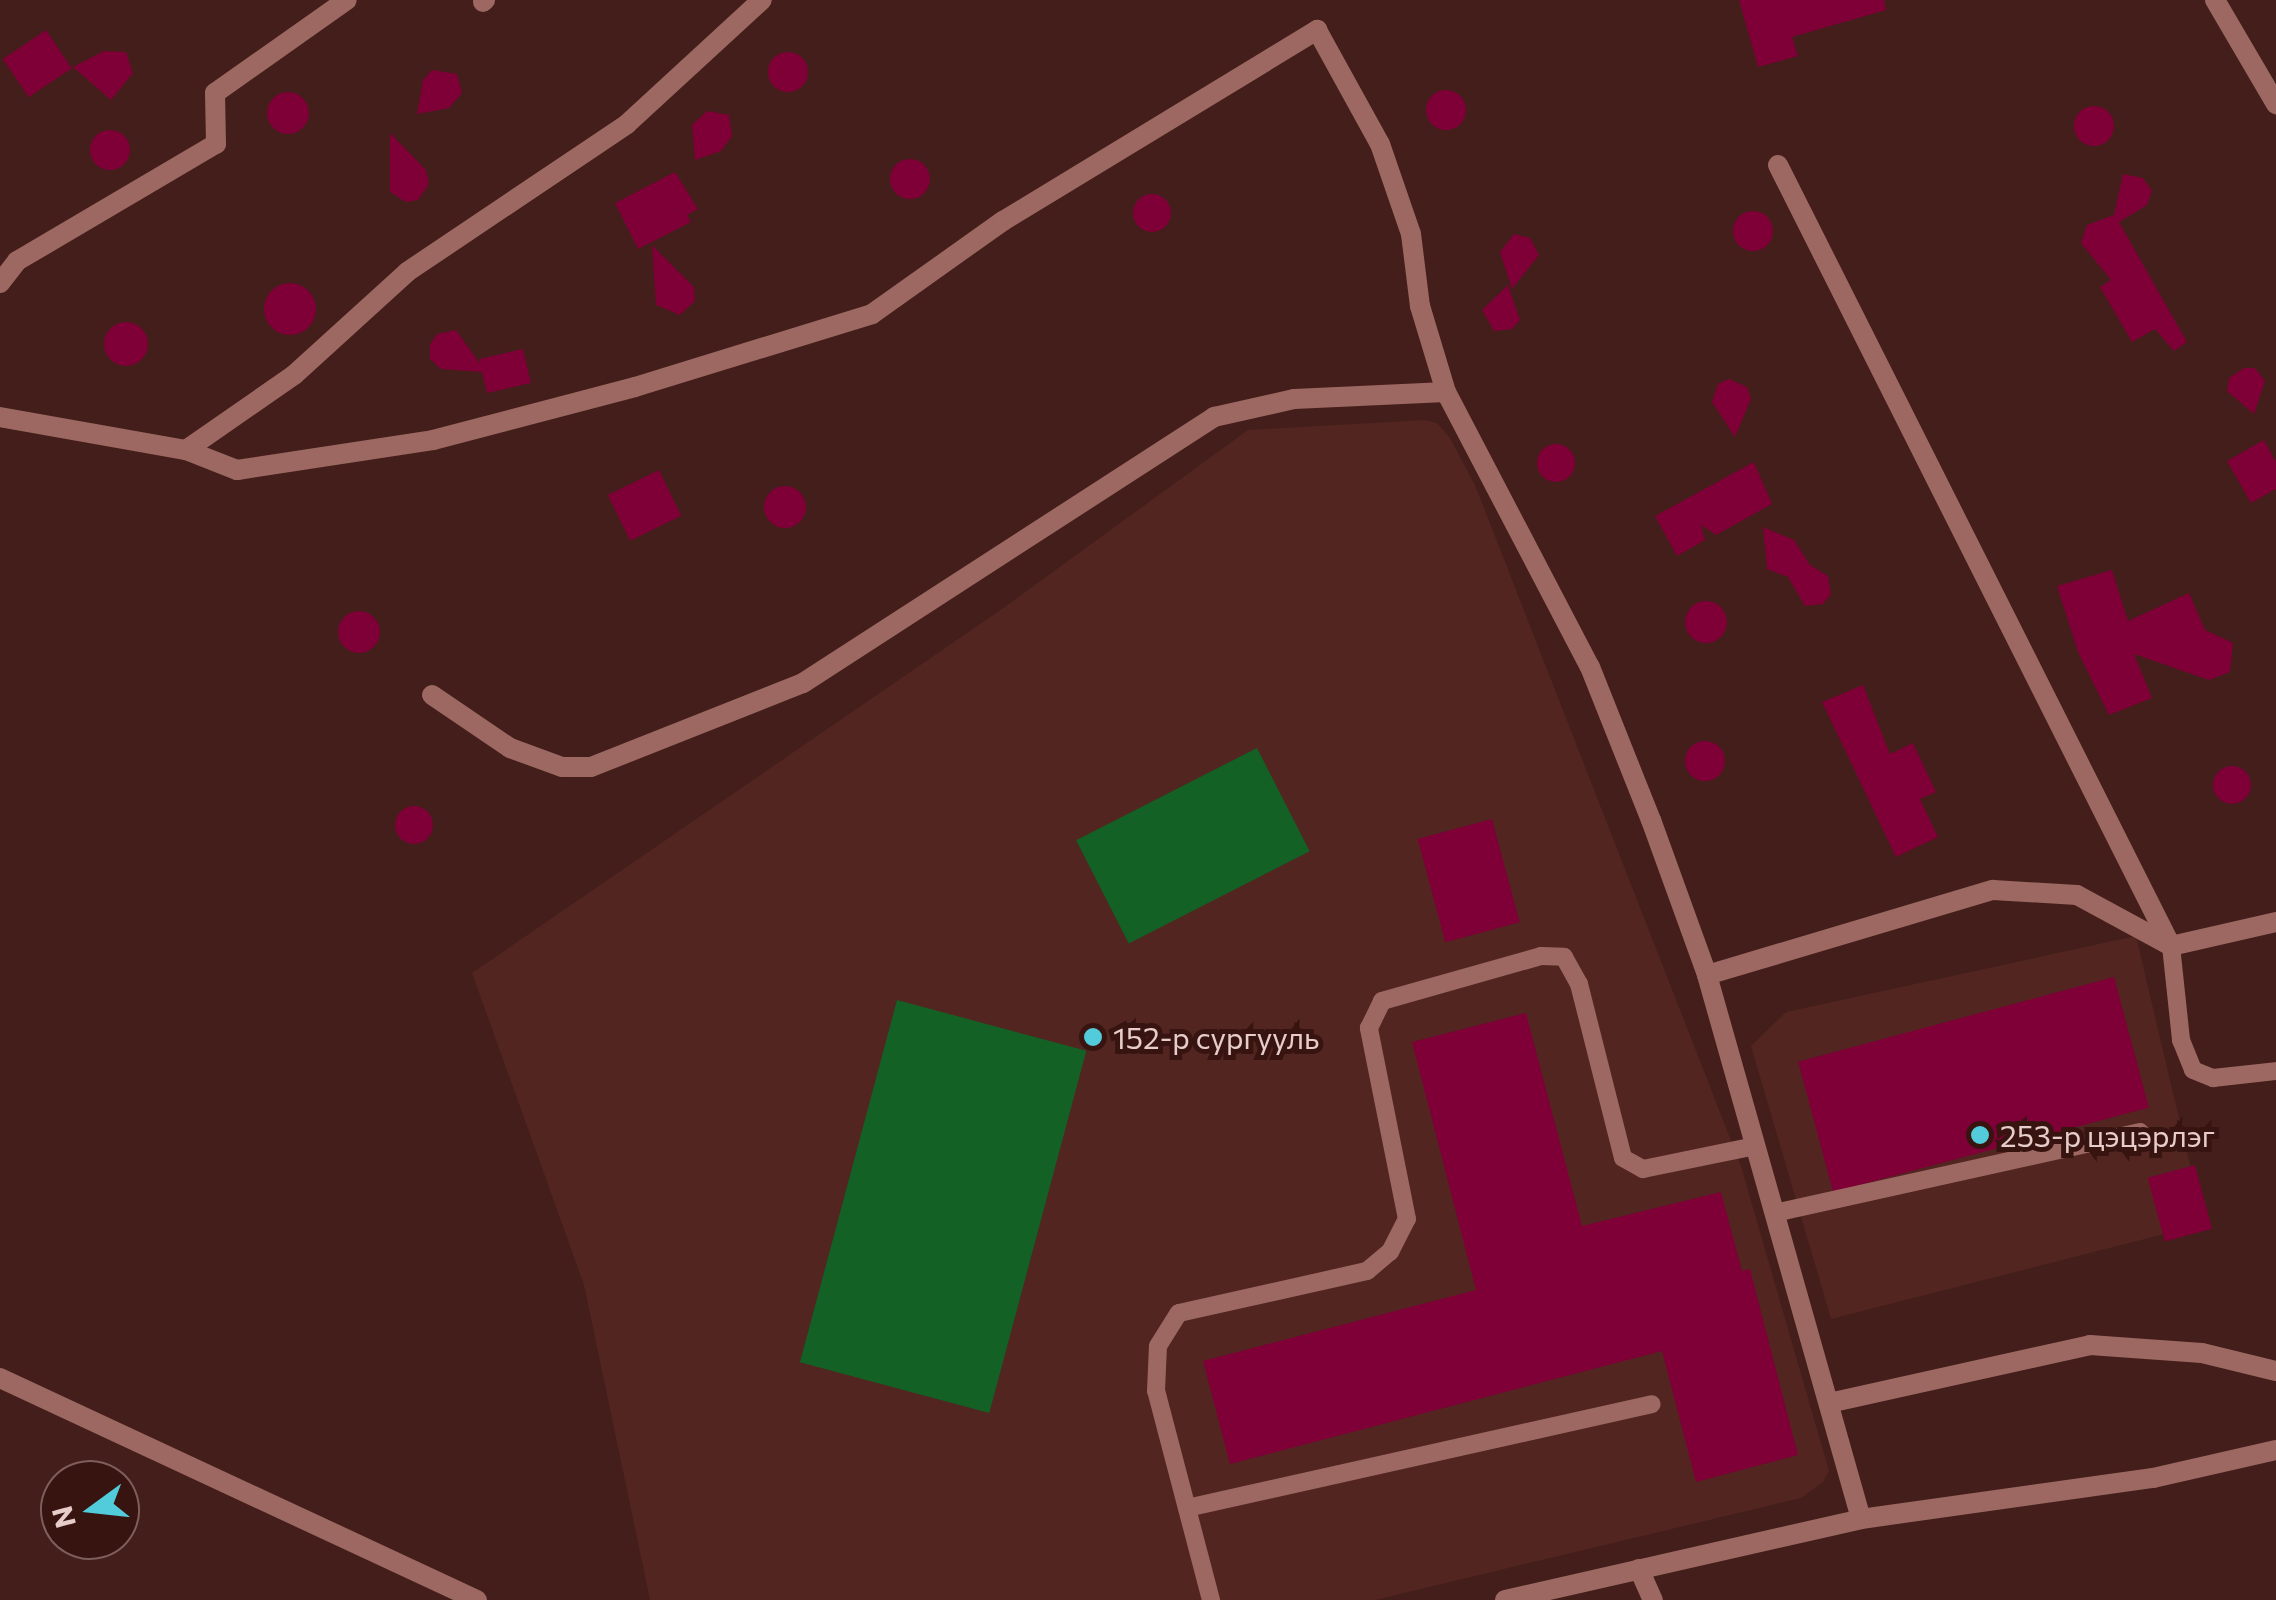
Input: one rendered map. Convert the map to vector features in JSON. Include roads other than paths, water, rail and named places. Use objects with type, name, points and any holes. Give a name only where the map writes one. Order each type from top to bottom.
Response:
[{"type":"street","points":[[0,283],[17,261],[216,144],[215,93],[346,0]]},
{"type":"street","points":[[186,450],[294,375],[406,272],[627,124],[762,0]]},
{"type":"street","points":[[2215,0],[2276,104]]},
{"type":"street","points":[[0,417],[186,450],[238,470],[433,440],[635,388],[872,314],[1003,221],[1317,30],[1380,144],[1411,234],[1420,306],[1446,392],[1590,667],[1708,975],[1862,1519]]},
{"type":"street","points":[[1778,165],[2171,946]]},
{"type":"street","points":[[432,695],[510,748],[562,768],[591,768],[804,683],[1214,417],[1294,399],[1446,392]]},
{"type":"street","points":[[1708,975],[1993,890],[2077,895],[2171,946],[2276,922]]},
{"type":"street","points":[[1829,1403],[2090,1345],[2202,1353],[2276,1371]]},
{"type":"street","points":[[0,1378],[476,1600]]},
{"type":"street","points":[[1505,1600],[1862,1519],[2152,1478],[2276,1450]]},
{"type":"street","points":[[1639,1569],[1653,1600]]},
{"type":"lane","points":[[2171,946],[2181,1040],[2193,1070],[2214,1078],[2276,1071]]},
{"type":"lane","points":[[1211,1600],[1156,1391],[1158,1346],[1179,1313],[1367,1271],[1390,1252],[1407,1219],[1369,1028],[1382,1001],[1541,956],[1564,956],[1579,984],[1623,1158],[1642,1169],[1756,1146]]},
{"type":"lane","points":[[1775,1213],[2140,1132]]},
{"type":"lane","points":[[1187,1508],[1650,1404]]},
{"type":"place","name":"152-р сургууль","points":[[1093,1037]]},
{"type":"place","name":"253-р цэцэрлэг","points":[[1980,1135]]}]
